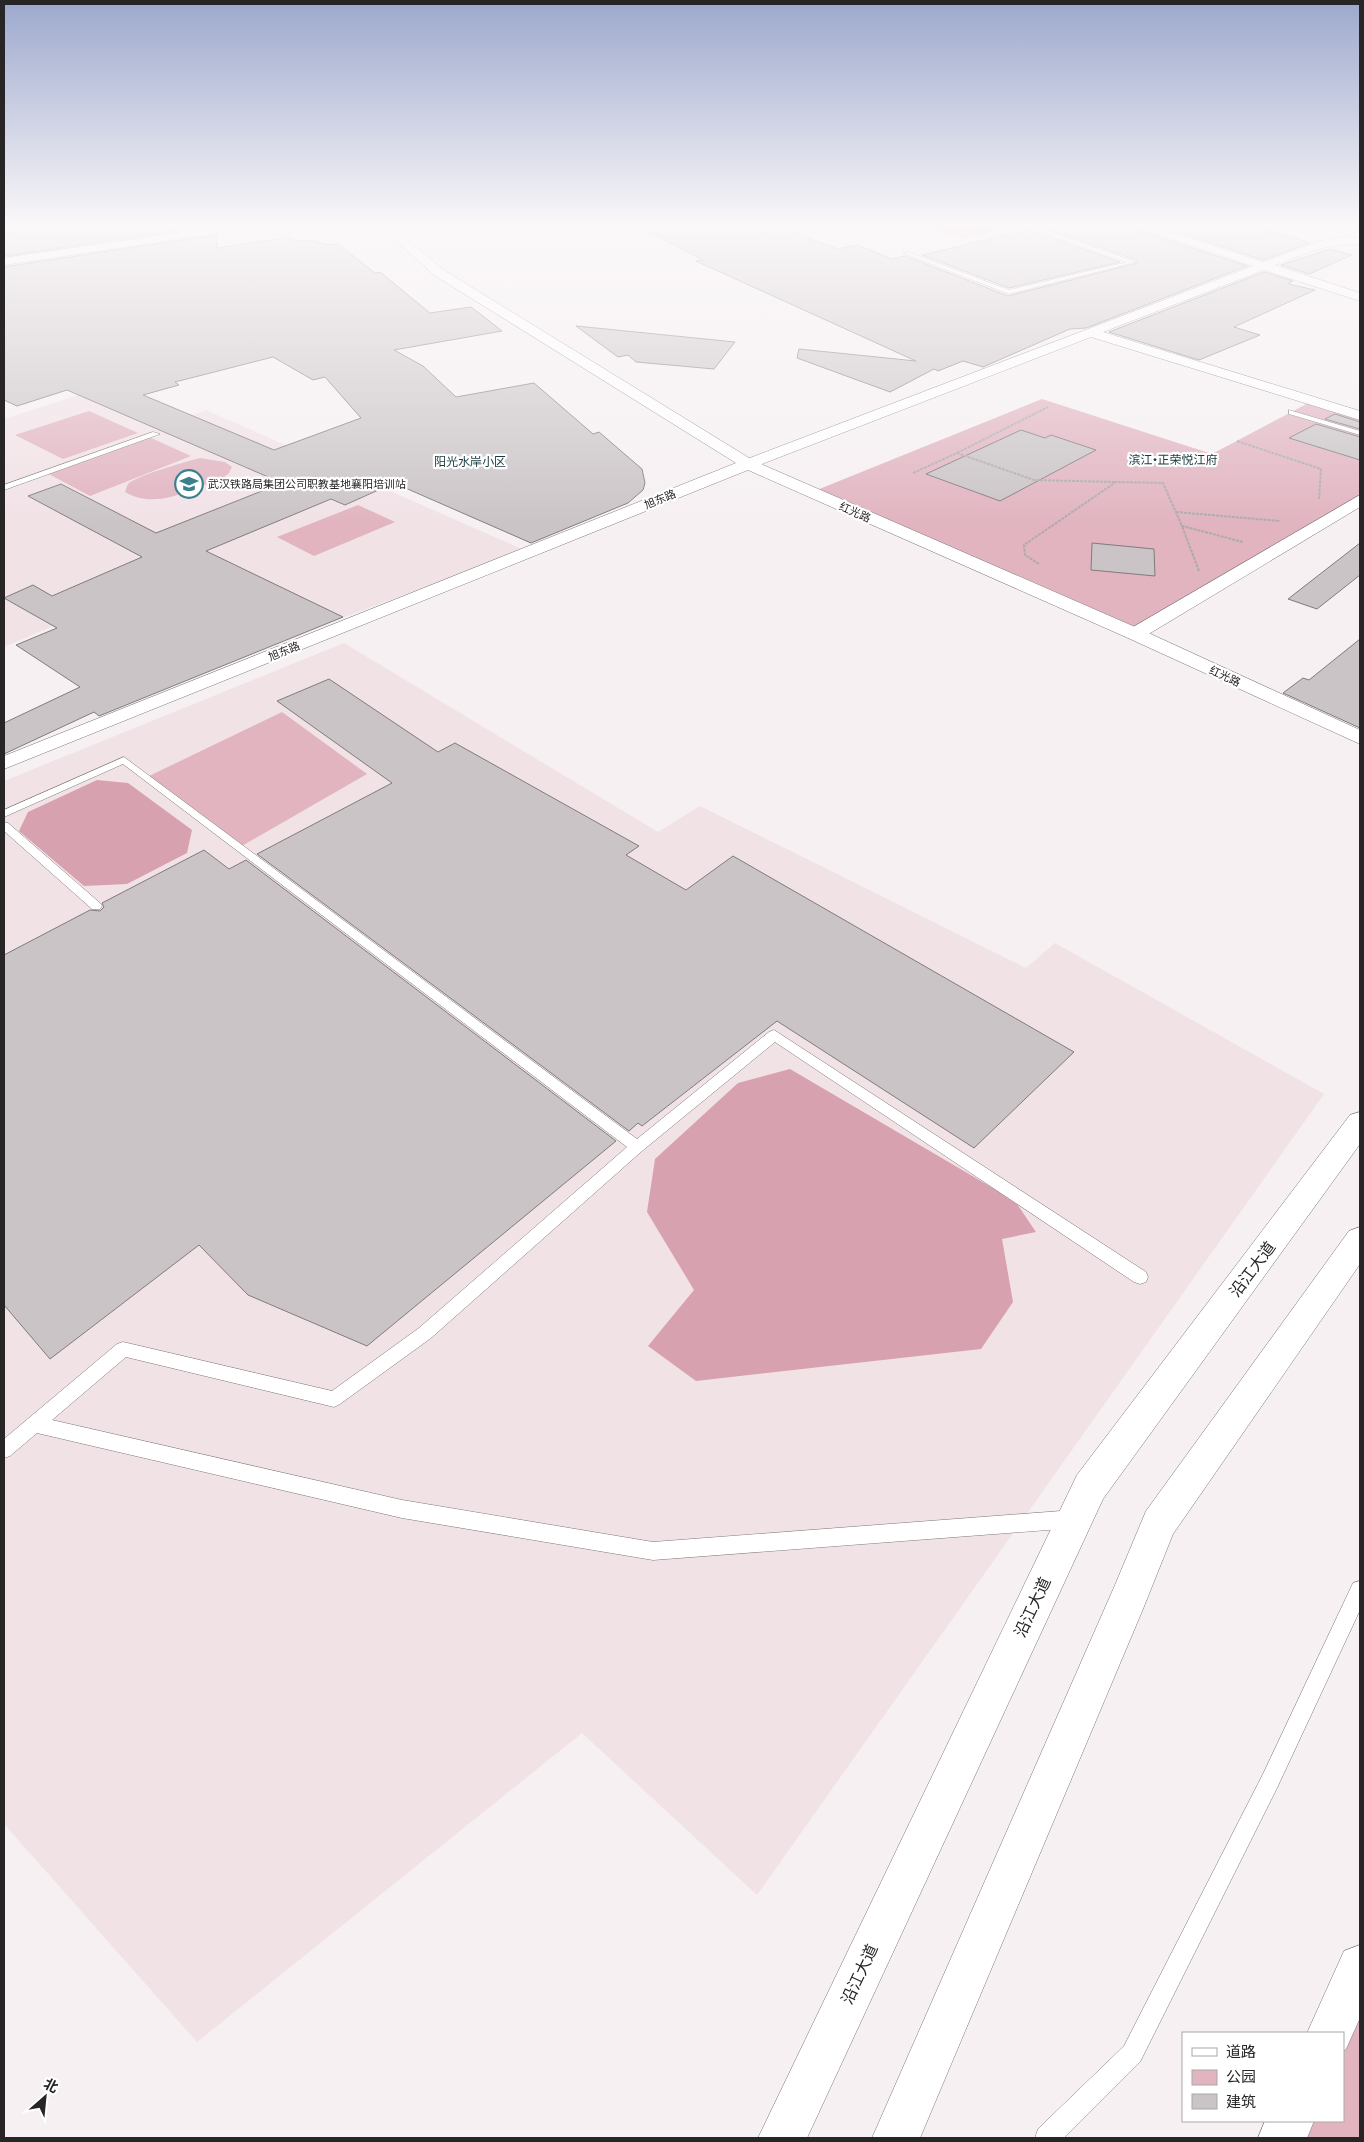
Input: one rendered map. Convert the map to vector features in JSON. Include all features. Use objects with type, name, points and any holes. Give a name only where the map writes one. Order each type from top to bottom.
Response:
[{"type":"main road","name":"红光路","points":[[524,325],[748,464],[1135,634],[1360,738]]},
{"type":"main road","name":"旭东路","points":[[4,763],[748,464],[1108,325]]},
{"type":"main road","points":[[1090,332],[1360,416]]},
{"type":"main road","points":[[1135,634],[1360,500]]},
{"type":"main road","name":"沿江大道","points":[[782,2138],[1090,1487],[1360,1124]]},
{"type":"main road","points":[[896,2138],[1122,1614],[1159,1523],[1360,1240]]},
{"type":"main road","points":[[1330,2032],[1360,1967]]},
{"type":"main road","points":[[1282,2138],[1290,2122]]},
{"type":"lane","points":[[1292,412],[1360,433]]},
{"type":"lane","points":[[4,488],[156,434]]},
{"type":"lane","points":[[4,814],[124,760],[637,1147]]},
{"type":"lane","points":[[4,825],[96,906]]},
{"type":"lane","points":[[4,1450],[123,1350],[334,1399],[425,1333],[637,1147],[774,1035],[1140,1277]]},
{"type":"lane","points":[[34,1424],[402,1508],[654,1551],[1074,1519]]},
{"type":"lane","points":[[1047,2138],[1132,2054],[1270,1781],[1360,1590]]},
{"type":"path","points":[[913,473],[1048,407]]},
{"type":"path","points":[[1237,441],[1321,469],[1319,508]]},
{"type":"path","points":[[956,453],[1034,480],[1163,483],[1200,572],[1193,577]]},
{"type":"path","points":[[1041,565],[1025,556],[1024,545],[1116,482]]},
{"type":"path","points":[[1176,512],[1286,521]]},
{"type":"path","points":[[1182,526],[1275,551]]},
{"type":"shaded area","name":"武汉铁路局集团公司职教基地襄阳培训站","points":[[103,387],[182,419],[206,410],[524,550],[315,628],[189,568],[4,647],[4,419]]},
{"type":"shaded area","points":[[344,643],[658,832],[700,806],[1026,968],[1055,943],[1324,1094],[757,1895],[582,1733],[197,2042],[4,1824],[4,781]]},
{"type":"shaded area","points":[[97,780],[128,783],[192,830],[187,853],[127,884],[84,886],[19,831],[28,812]]},
{"type":"shaded area","points":[[790,1069],[1015,1201],[1036,1232],[1002,1239],[1013,1302],[981,1349],[696,1381],[648,1346],[694,1290],[647,1212],[655,1159],[738,1083]]},
{"type":"green space","points":[[1042,399],[1212,454],[1312,401],[1360,416],[1360,500],[1135,634],[812,492]]},
{"type":"green space","points":[[89,411],[138,433],[63,459],[15,435]]},
{"type":"green space","points":[[149,437],[191,456],[90,496],[47,473]]},
{"type":"green space","points":[[200,458],[225,462],[232,467],[224,477],[175,496],[149,499],[125,492],[128,484],[141,477]]},
{"type":"green space","points":[[358,505],[395,522],[314,556],[277,537]]},
{"type":"green space","points":[[282,712],[367,774],[240,847],[147,777]]},
{"type":"green space","points":[[1360,1967],[1360,2138],[1282,2138],[1290,2122],[1344,2122],[1344,2032],[1330,2032]]},
{"type":"building","points":[[4,325],[494,325],[502,331],[394,350],[423,366],[456,397],[534,383],[593,434],[599,432],[642,469],[645,483],[643,490],[628,503],[531,543],[394,483],[345,505],[331,499],[206,551],[343,617],[99,716],[94,712],[4,754],[4,723],[80,687],[16,645],[57,628],[4,598],[33,585],[52,596],[142,557],[28,496],[61,484],[156,533],[282,483],[67,390],[17,406],[4,400]],"holes":[[[273,357],[313,380],[325,377],[361,418],[274,450],[143,395],[179,385],[175,382]]]},
{"type":"building","points":[[837,325],[1094,325],[1086,328],[1070,329],[983,367],[963,361],[938,371],[934,369],[890,392],[797,358],[799,349],[916,361]]},
{"type":"building","points":[[1127,325],[1238,325],[1234,327],[1260,335],[1199,360],[1109,332]]},
{"type":"building","points":[[576,326],[735,342],[714,369],[636,362],[628,355],[618,357]]},
{"type":"building","points":[[1335,414],[1360,422],[1360,429],[1325,419]]},
{"type":"building","points":[[1316,424],[1360,437],[1360,460],[1289,438]]},
{"type":"building","points":[[1021,430],[1045,438],[1051,435],[1096,450],[1000,501],[926,474]]},
{"type":"building","points":[[1092,543],[1154,549],[1155,576],[1091,570]]},
{"type":"building","points":[[1360,543],[1360,575],[1317,609],[1288,599]]},
{"type":"building","points":[[1360,639],[1360,728],[1283,693],[1303,678],[1309,680]]},
{"type":"building","points":[[329,679],[438,752],[455,743],[639,846],[626,855],[686,890],[733,856],[1074,1052],[974,1148],[777,1021],[642,1126],[638,1123],[629,1131],[257,854],[392,783],[277,701]]},
{"type":"building","points":[[204,850],[229,869],[246,860],[616,1141],[367,1346],[248,1295],[199,1245],[50,1359],[4,1305],[4,955],[90,910],[100,911],[104,907],[102,903]]},
{"type":"place","name":"武汉铁路局集团公司职教基地襄阳培训站","points":[[189,484]]},
{"type":"district","name":"滨江•正荣悦江府","points":[[1173,460]]},
{"type":"district","name":"阳光水岸小区","points":[[470,462]]}]
